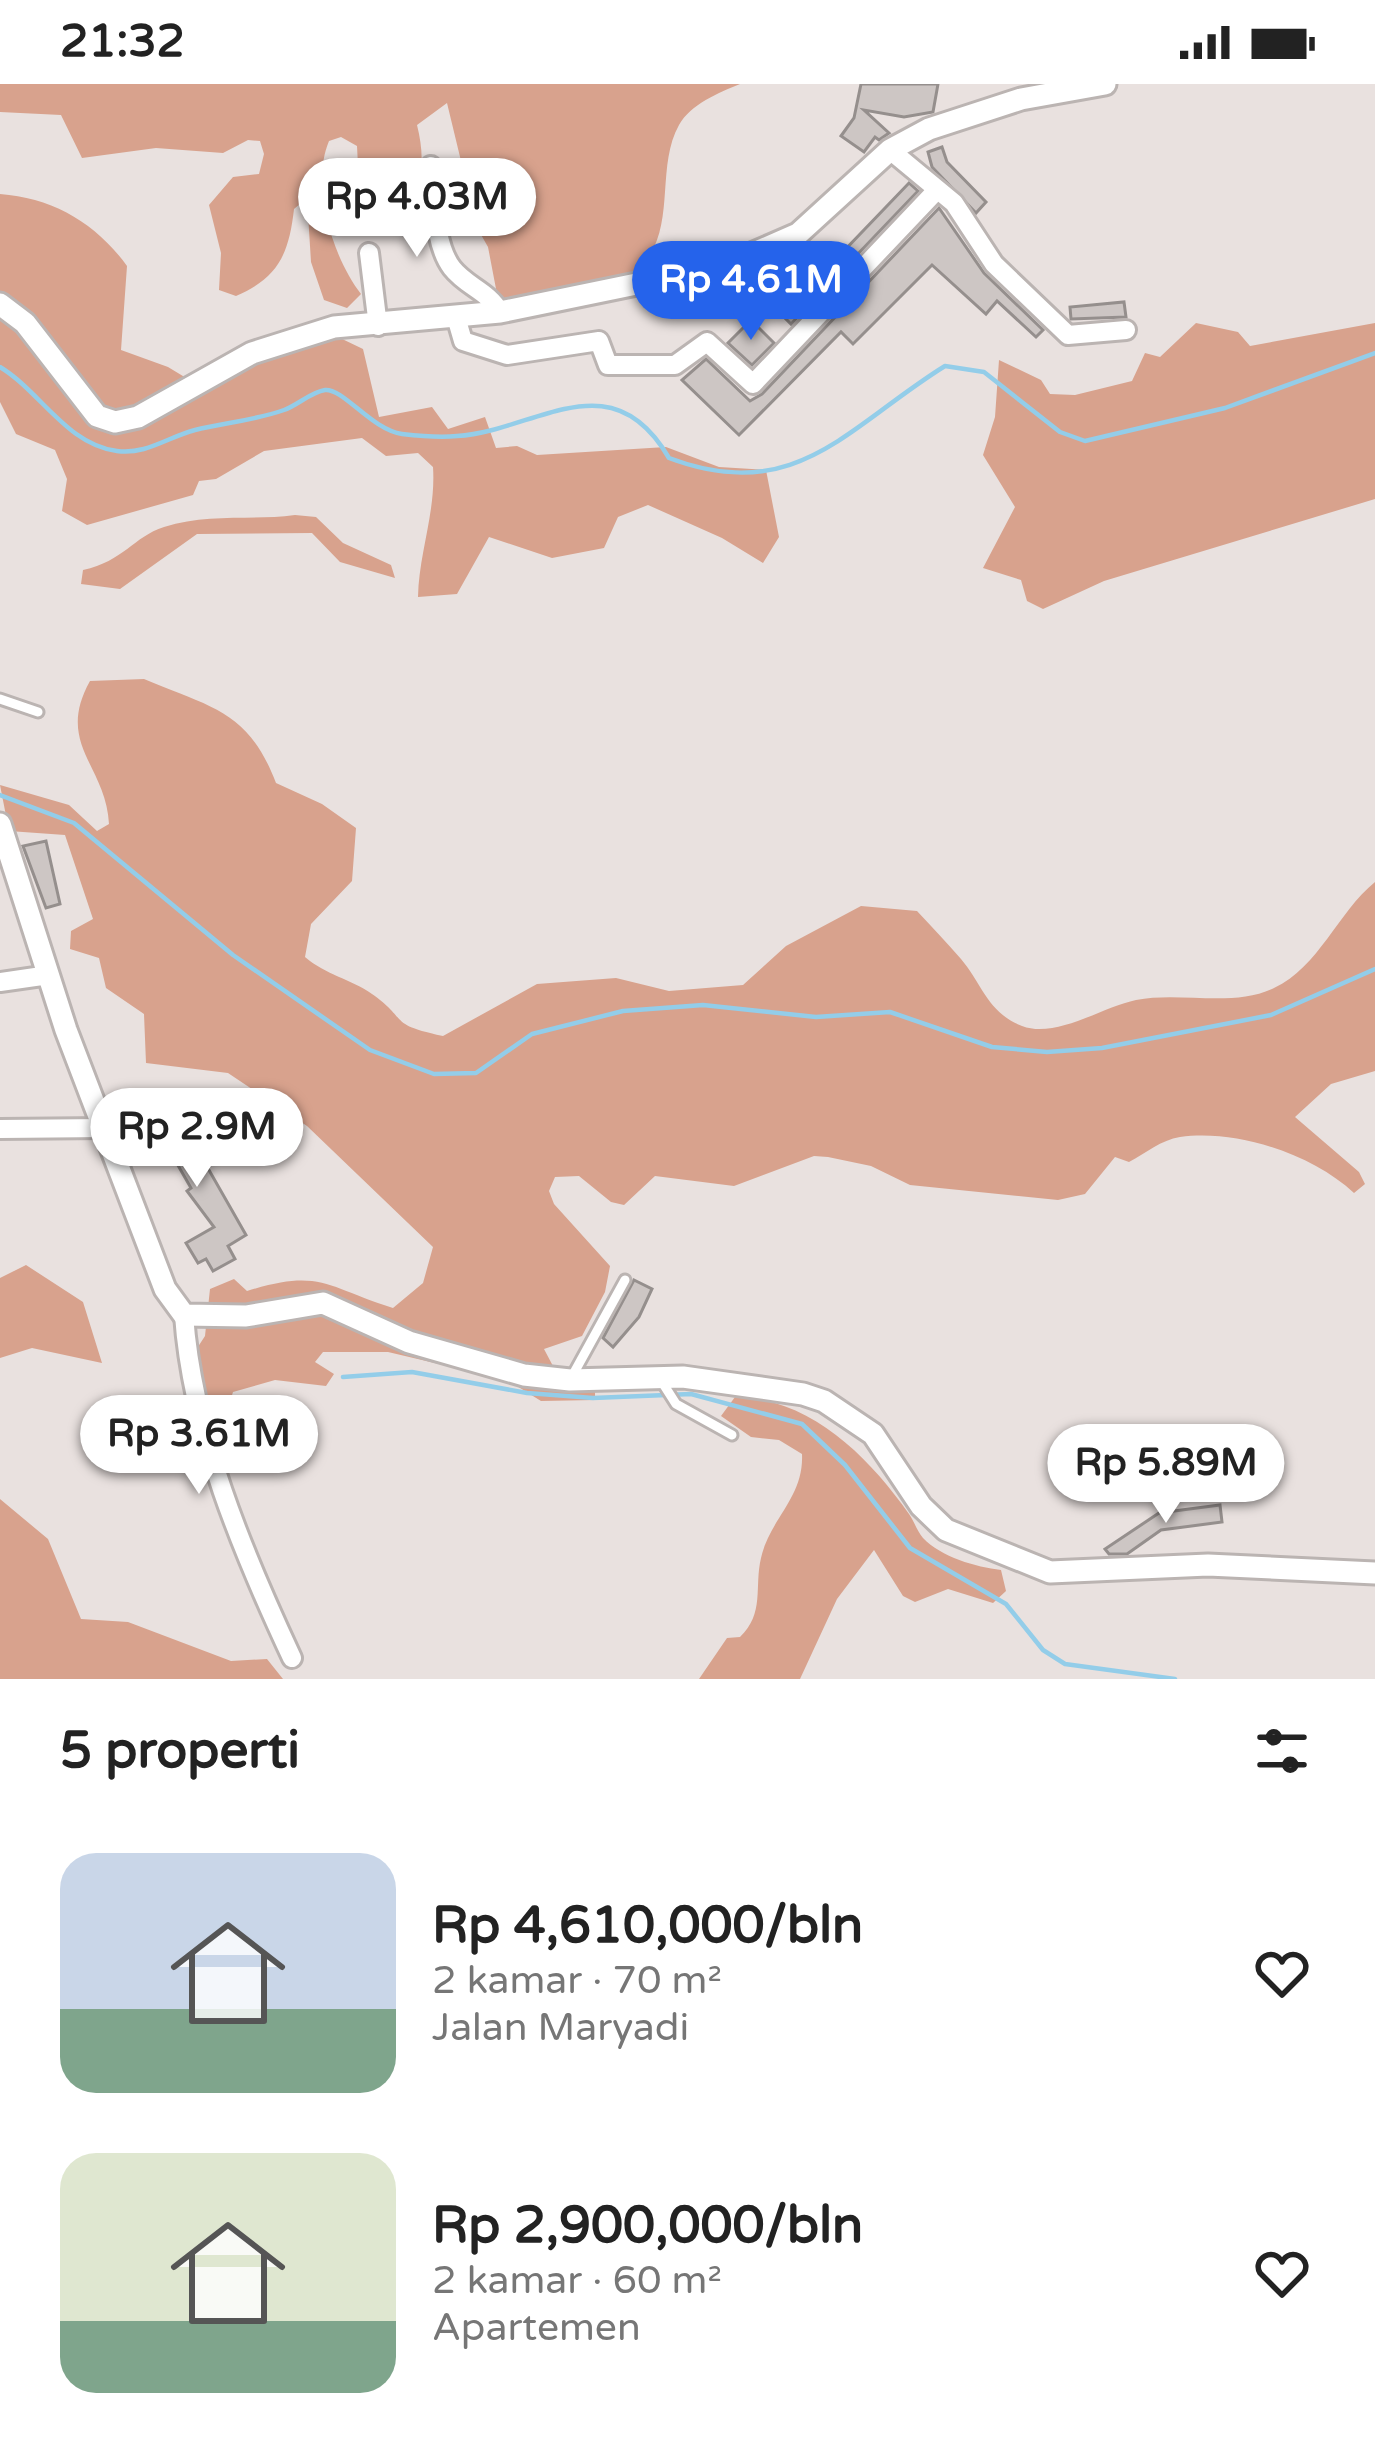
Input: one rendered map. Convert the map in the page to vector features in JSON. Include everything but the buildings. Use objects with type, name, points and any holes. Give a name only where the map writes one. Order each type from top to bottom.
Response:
[{"type":"street","points":[[0,304],[25,323],[97,416],[115,422],[139,417],[252,353],[334,327],[500,312],[724,266],[761,253],[810,226],[890,150],[954,119],[1021,99],[1105,84]]},
{"type":"street","points":[[890,150],[968,219],[994,264],[1069,335],[1126,330]]},
{"type":"street","points":[[431,166],[443,252],[450,266],[482,288],[500,312]]},
{"type":"street","points":[[456,317],[464,341],[507,355],[599,341],[608,365],[676,365],[706,342],[753,384],[937,191]]},
{"type":"street","points":[[369,253],[378,326]]},
{"type":"street","points":[[0,824],[6,866],[165,1289],[184,1315],[194,1383],[224,1486],[292,1658]]},
{"type":"street","points":[[0,982],[49,975]]},
{"type":"street","points":[[0,1129],[68,1133],[106,1128]]},
{"type":"street","points":[[184,1315],[246,1316],[322,1303],[427,1348],[524,1375],[570,1380],[720,1380],[824,1401],[873,1434],[921,1506],[946,1530],[1038,1569],[1077,1573],[1230,1565],[1375,1573]]},
{"type":"lane","points":[[0,699],[38,712]]},
{"type":"lane","points":[[570,1380],[625,1280]]},
{"type":"lane","points":[[662,1382],[676,1404],[732,1436]]},
{"type":"shaded area","points":[[0,84],[740,84],[698,105],[679,125],[667,166],[660,231],[639,268],[618,283],[579,294],[509,302],[497,294],[488,247],[454,187],[461,161],[447,103],[417,125],[420,173],[398,214],[360,205],[357,146],[341,137],[329,141],[322,179],[327,221],[361,294],[347,308],[324,300],[311,262],[307,198],[294,209],[285,252],[271,272],[236,296],[219,290],[221,253],[209,205],[233,177],[259,174],[264,154],[260,141],[248,140],[223,153],[156,148],[82,158],[61,115],[0,112]]},
{"type":"shaded area","points":[[0,194],[55,207],[102,237],[127,266],[121,350],[168,367],[206,390],[252,366],[338,337],[363,349],[379,417],[432,407],[448,429],[485,417],[496,448],[517,446],[537,455],[666,447],[719,467],[766,470],[779,537],[763,563],[722,538],[648,505],[618,517],[604,548],[552,558],[489,537],[457,594],[418,597],[433,467],[418,453],[386,456],[362,438],[264,451],[216,479],[199,481],[193,495],[87,525],[62,511],[67,479],[55,450],[16,434],[0,402]]},
{"type":"shaded area","points":[[1196,323],[1238,332],[1250,346],[1375,323],[1375,499],[1104,581],[1043,609],[1027,601],[1021,580],[983,568],[1015,507],[983,455],[995,417],[999,360],[1041,380],[1050,394],[1075,395],[1132,381],[1145,353],[1160,357]]},
{"type":"shaded area","points":[[316,517],[343,543],[391,565],[395,578],[340,562],[312,533],[197,534],[120,589],[81,584],[83,570],[109,561],[164,527],[197,520]]},
{"type":"shaded area","points":[[144,679],[225,714],[253,740],[276,783],[322,804],[356,828],[352,881],[311,924],[305,957],[372,994],[406,1025],[443,1036],[537,984],[616,978],[669,991],[743,985],[786,946],[861,906],[917,911],[961,959],[993,1006],[1022,1026],[1064,1025],[1136,1000],[1241,997],[1274,988],[1304,967],[1375,882],[1375,1071],[1331,1084],[1295,1117],[1359,1172],[1365,1184],[1354,1193],[1317,1167],[1273,1147],[1202,1136],[1166,1141],[1129,1162],[1115,1157],[1085,1194],[1058,1200],[910,1185],[871,1166],[814,1156],[734,1186],[655,1176],[624,1205],[611,1202],[579,1176],[555,1177],[549,1191],[554,1204],[610,1266],[605,1292],[582,1336],[544,1349],[554,1368],[595,1389],[595,1400],[541,1401],[507,1380],[388,1352],[323,1352],[315,1362],[334,1374],[326,1386],[275,1380],[233,1392],[221,1431],[196,1434],[186,1387],[192,1356],[205,1336],[210,1289],[234,1279],[247,1291],[308,1281],[393,1308],[423,1283],[433,1247],[307,1126],[228,1073],[146,1063],[144,1014],[106,988],[99,958],[70,949],[71,931],[93,919],[65,835],[9,831],[0,785],[69,805],[97,831],[109,824],[100,786],[80,738],[81,703],[90,681]]},
{"type":"shaded area","points":[[26,1265],[83,1302],[102,1363],[32,1348],[0,1358],[0,1278]]},
{"type":"shaded area","points":[[735,1397],[788,1408],[835,1434],[875,1471],[923,1538],[959,1560],[1001,1570],[1006,1591],[993,1603],[948,1589],[915,1602],[903,1596],[874,1550],[837,1599],[800,1679],[699,1679],[727,1638],[740,1637],[753,1619],[765,1544],[801,1469],[802,1454],[779,1440],[751,1437],[721,1416]]},
{"type":"shaded area","points":[[0,1499],[48,1539],[81,1619],[128,1622],[231,1661],[267,1659],[283,1679],[0,1679]]},
{"type":"waterway","points":[[0,367],[83,439],[117,451],[138,450],[195,430],[273,413],[325,390],[340,395],[391,431],[430,437],[486,431],[544,414],[597,406],[623,412],[646,428],[669,458],[713,470],[752,472],[787,466],[818,452],[945,366],[984,372],[1060,432],[1085,441],[1225,408],[1375,353]]},
{"type":"waterway","points":[[0,795],[74,823],[233,955],[370,1050],[434,1074],[476,1073],[532,1034],[623,1011],[703,1005],[816,1017],[890,1012],[992,1047],[1047,1052],[1102,1048],[1271,1015],[1375,969]]},
{"type":"waterway","points":[[343,1377],[412,1372],[527,1393],[593,1398],[691,1394],[802,1424],[845,1465],[910,1548],[1006,1604],[1043,1650],[1065,1664],[1175,1679]]}]
